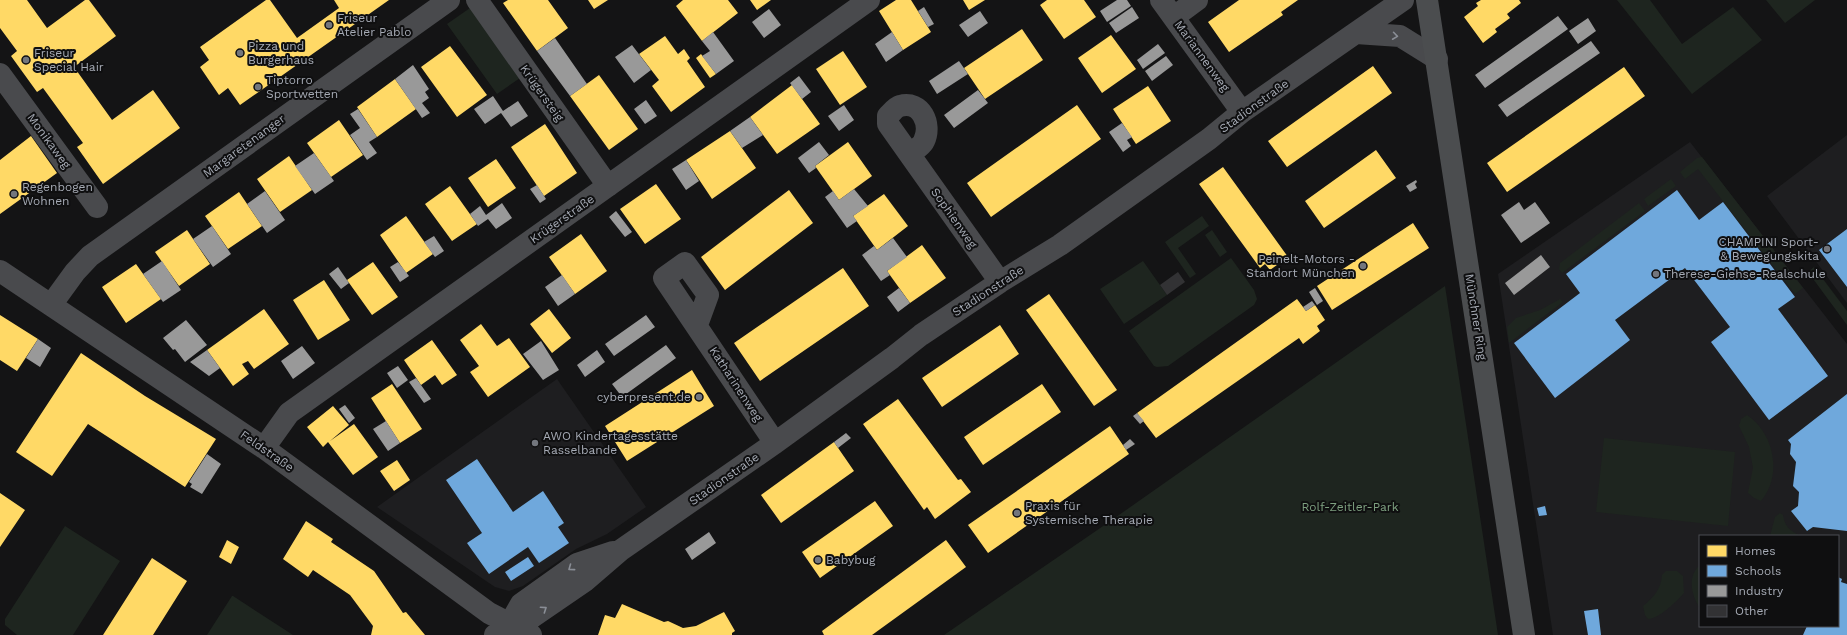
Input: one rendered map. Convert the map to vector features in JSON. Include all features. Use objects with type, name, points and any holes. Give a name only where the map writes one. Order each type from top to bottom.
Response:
[{"type":"main road","name":"Münchner Ring","points":[[1427,0],[1524,635]]},
{"type":"street","name":"Margaretenanger","points":[[51,305],[75,272],[90,256],[449,0]]},
{"type":"street","name":"Krügersteig","points":[[477,0],[608,186]]},
{"type":"street","name":"Krügerstraße","points":[[264,448],[290,413],[869,0]]},
{"type":"street","points":[[1167,8],[1197,0]]},
{"type":"street","name":"Stadionstraße","points":[[502,630],[521,604],[577,564],[621,550],[775,443],[892,358],[921,335],[1000,282],[1060,245],[1209,139],[1242,112],[1403,0]]},
{"type":"street","name":"Mariannenweg","points":[[1167,8],[1242,112]]},
{"type":"street","points":[[1356,33],[1400,36],[1437,59]]},
{"type":"street","name":"Monikaweg","points":[[0,74],[97,207]]},
{"type":"street","name":"Sophienweg","points":[[909,153],[1000,282]]},
{"type":"street","name":"Feldstraße","points":[[0,271],[264,448],[489,613],[502,630],[531,635]]},
{"type":"street","name":"Katharinenweg","points":[[696,325],[775,443]]},
{"type":"shaded area","name":"CHAMPINI Sport- & Bewegungskita","points":[[1847,135],[1847,303],[1767,196]]},
{"type":"shaded area","points":[[1690,142],[1847,344],[1847,635],[1553,635],[1498,274]]},
{"type":"shaded area","name":"AWO Kindertagesstätte Rasselbande","points":[[557,379],[646,507],[607,534],[576,549],[523,586],[509,591],[495,587],[377,507]]},
{"type":"green space","points":[[1617,0],[1650,0],[1682,44],[1733,7],[1762,40],[1692,94]]},
{"type":"green space","points":[[1766,0],[1815,0],[1785,23]]},
{"type":"green space","points":[[470,8],[520,78],[497,94],[447,24]]},
{"type":"green space","points":[[1702,157],[1803,288],[1795,294],[1698,169],[1685,179],[1680,172],[1697,158]]},
{"type":"green space","points":[[1671,179],[1676,186],[1648,206],[1644,199]]},
{"type":"green space","points":[[1639,203],[1645,211],[1562,273],[1559,269],[1560,263]]},
{"type":"green space","points":[[1202,216],[1209,226],[1178,248],[1196,274],[1190,278],[1165,242]]},
{"type":"green space","points":[[1212,230],[1227,252],[1220,257],[1205,235]]},
{"type":"green space","points":[[1231,258],[1254,290],[1257,299],[1254,305],[1168,366],[1154,366],[1129,331]]},
{"type":"green space","points":[[1143,261],[1167,295],[1124,324],[1100,289]]},
{"type":"green space","points":[[1814,267],[1847,311],[1847,325],[1808,272]]},
{"type":"green space","name":"Rolf-Zeitler-Park","points":[[1445,286],[1498,635],[944,635],[1109,522]]},
{"type":"green space","points":[[1560,299],[1563,302],[1509,343],[1507,327],[1516,318],[1540,310]]},
{"type":"green space","points":[[1747,415],[1764,432],[1772,455],[1772,479],[1768,491],[1761,501],[1748,493],[1753,468],[1749,447],[1739,426],[1741,419]]},
{"type":"green space","points":[[1604,438],[1735,452],[1728,526],[1596,512]]},
{"type":"green space","points":[[1780,513],[1783,515],[1785,523],[1789,528],[1799,535],[1770,535],[1775,517]]},
{"type":"green space","points":[[65,526],[120,561],[73,635],[17,635],[5,625],[5,619]]},
{"type":"green space","points":[[1699,566],[1699,606],[1694,597],[1692,586],[1693,575]]},
{"type":"green space","points":[[1666,571],[1677,571],[1683,576],[1684,593],[1662,613],[1648,619],[1645,615],[1643,606],[1656,592],[1662,575]]},
{"type":"green space","points":[[233,596],[293,635],[207,635]]},
{"type":"building: Homes","points":[[0,0],[27,0],[47,28],[85,0],[89,0],[116,36],[74,67],[112,120],[153,90],[180,128],[103,184],[77,147],[83,143],[43,88],[37,92],[11,56],[17,51],[0,28]]},
{"type":"building: Homes","points":[[266,0],[270,0],[297,38],[339,8],[334,0],[389,0],[240,105],[228,88],[219,95],[200,67],[209,60],[200,47]]},
{"type":"building: Homes","points":[[508,0],[548,0],[568,28],[537,51],[503,3]]},
{"type":"building: Homes","points":[[588,0],[608,0],[594,9]]},
{"type":"building: Homes","points":[[683,0],[728,0],[738,13],[702,41],[676,6]]},
{"type":"building: Homes","points":[[750,0],[771,0],[757,10]]},
{"type":"building: Homes","points":[[896,0],[911,0],[931,32],[903,50],[879,11]]},
{"type":"building: Homes","points":[[963,0],[985,0],[969,10]]},
{"type":"building: Homes","points":[[1047,0],[1084,0],[1096,17],[1064,39],[1040,5]]},
{"type":"building: Homes","points":[[1239,0],[1298,0],[1281,12],[1283,15],[1229,52],[1208,22]]},
{"type":"building: Homes","points":[[1481,0],[1519,0],[1521,3],[1507,14],[1510,18],[1495,29],[1497,32],[1483,43],[1464,17],[1478,6],[1476,3]]},
{"type":"building: Homes","points":[[1022,29],[1043,60],[985,99],[964,68]]},
{"type":"building: Homes","points":[[1111,35],[1136,69],[1102,93],[1078,58]]},
{"type":"building: Homes","points":[[665,36],[678,54],[684,49],[690,58],[687,61],[705,87],[671,112],[652,86],[659,80],[639,54]]},
{"type":"building: Homes","points":[[450,46],[487,95],[457,117],[421,67]]},
{"type":"building: Homes","points":[[843,51],[867,87],[840,105],[816,69]]},
{"type":"building: Homes","points":[[701,54],[716,74],[710,78],[696,58]]},
{"type":"building: Homes","points":[[1373,66],[1392,93],[1287,167],[1268,141]]},
{"type":"building: Homes","points":[[1624,67],[1645,96],[1507,192],[1487,163]]},
{"type":"building: Homes","points":[[599,75],[638,129],[609,150],[570,96]]},
{"type":"building: Homes","points":[[395,79],[416,109],[377,137],[357,107]]},
{"type":"building: Homes","points":[[792,85],[820,124],[777,154],[750,117]]},
{"type":"building: Homes","points":[[1148,86],[1171,121],[1136,144],[1113,109]]},
{"type":"building: Homes","points":[[1077,105],[1101,139],[991,217],[967,183]]},
{"type":"building: Homes","points":[[339,120],[363,155],[331,177],[307,143]]},
{"type":"building: Homes","points":[[545,124],[577,173],[544,196],[511,147]]},
{"type":"building: Homes","points":[[730,131],[756,168],[712,199],[686,160]]},
{"type":"building: Homes","name":"Regenbogen Wohnen","points":[[31,136],[57,173],[0,214],[0,160]]},
{"type":"building: Homes","points":[[848,142],[872,176],[839,200],[815,166]]},
{"type":"building: Homes","points":[[1376,150],[1396,178],[1324,228],[1305,201]]},
{"type":"building: Homes","points":[[289,156],[312,190],[280,212],[257,179]]},
{"type":"building: Homes","points":[[496,159],[516,188],[488,207],[468,178]]},
{"type":"building: Homes","points":[[1223,167],[1288,257],[1270,270],[1265,264],[1260,268],[1199,184]]},
{"type":"building: Homes","points":[[656,184],[681,219],[645,244],[620,209]]},
{"type":"building: Homes","points":[[450,186],[477,224],[452,241],[425,204]]},
{"type":"building: Homes","points":[[789,190],[813,223],[725,290],[701,257]]},
{"type":"building: Homes","points":[[239,192],[262,226],[228,249],[205,216]]},
{"type":"building: Homes","points":[[884,194],[908,226],[877,250],[853,216]]},
{"type":"building: Homes","points":[[406,216],[433,254],[406,273],[380,235]]},
{"type":"building: Homes","points":[[1413,223],[1429,248],[1332,310],[1317,286]]},
{"type":"building: Homes","points":[[187,230],[210,264],[179,286],[155,252]]},
{"type":"building: Homes","points":[[581,234],[607,271],[575,294],[549,257]]},
{"type":"building: Homes","points":[[922,245],[946,278],[910,303],[887,271]]},
{"type":"building: Homes","points":[[373,262],[398,297],[372,315],[347,280]]},
{"type":"building: Homes","points":[[136,264],[161,299],[126,323],[102,287]]},
{"type":"building: Homes","points":[[843,268],[869,306],[760,381],[734,343]]},
{"type":"building: Homes","points":[[324,280],[350,320],[318,340],[293,300]]},
{"type":"building: Homes","points":[[1049,294],[1117,390],[1094,406],[1026,310]]},
{"type":"building: Homes","points":[[1297,299],[1306,311],[1315,305],[1325,320],[1317,326],[1320,331],[1303,344],[1299,338],[1156,438],[1137,413]]},
{"type":"building: Homes","points":[[264,309],[289,344],[254,369],[248,361],[242,364],[249,374],[233,386],[207,350]]},
{"type":"building: Homes","points":[[549,309],[571,338],[552,353],[530,324]]},
{"type":"building: Homes","points":[[0,315],[38,339],[17,371],[0,360]]},
{"type":"building: Homes","points":[[481,324],[497,346],[509,338],[530,367],[488,397],[470,372],[479,366],[460,340]]},
{"type":"building: Homes","points":[[1000,325],[1019,354],[942,407],[922,378]]},
{"type":"building: Homes","points":[[432,340],[457,375],[442,385],[435,375],[421,385],[404,360]]},
{"type":"building: Homes","points":[[81,353],[145,396],[216,439],[185,487],[88,424],[52,476],[16,452]]},
{"type":"building: Homes","points":[[692,370],[714,406],[627,461],[605,426]]},
{"type":"building: Homes","points":[[392,384],[422,429],[400,443],[371,398]]},
{"type":"building: Homes","points":[[1042,384],[1061,412],[983,465],[964,437]]},
{"type":"building: Homes","points":[[898,399],[958,480],[961,479],[971,492],[935,519],[927,507],[924,510],[863,424]]},
{"type":"building: Homes","points":[[333,406],[349,425],[330,441],[354,424],[378,457],[353,475],[328,442],[323,447],[307,427]]},
{"type":"building: Homes","points":[[1110,426],[1129,454],[988,553],[968,525]]},
{"type":"building: Homes","points":[[834,442],[854,471],[781,523],[761,495]]},
{"type":"building: Homes","points":[[397,460],[410,480],[394,491],[380,471]]},
{"type":"building: Homes","points":[[0,493],[25,510],[0,547]]},
{"type":"building: Homes","points":[[875,501],[893,526],[820,578],[802,552]]},
{"type":"building: Homes","points":[[306,521],[333,539],[331,542],[374,571],[403,613],[406,612],[425,635],[371,635],[373,626],[350,595],[313,570],[308,577],[283,559]]},
{"type":"building: Homes","points":[[227,540],[239,547],[231,564],[219,557]]},
{"type":"building: Homes","points":[[946,540],[966,567],[872,635],[824,635],[822,631]]},
{"type":"building: Homes","points":[[152,558],[187,581],[153,635],[103,635]]},
{"type":"building: Homes","points":[[622,604],[664,622],[668,621],[683,628],[696,626],[724,612],[735,631],[732,635],[598,635],[605,615],[615,618]]},
{"type":"building: Schools","points":[[1677,190],[1699,220],[1723,202],[1795,297],[1778,309],[1828,376],[1769,420],[1711,342],[1730,327],[1685,268],[1615,320],[1630,340],[1555,398],[1514,343],[1580,293],[1566,274]]},
{"type":"building: Schools","points":[[1847,229],[1847,287],[1819,250]]},
{"type":"building: Schools","points":[[1847,394],[1847,531],[1813,527],[1807,531],[1791,511],[1798,506],[1799,492],[1793,486],[1796,462],[1790,454],[1791,444],[1788,440]]},
{"type":"building: Schools","points":[[477,459],[513,512],[543,491],[564,523],[558,527],[569,543],[539,563],[528,547],[489,574],[467,543],[482,533],[446,480]]},
{"type":"building: Schools","points":[[1545,506],[1547,515],[1539,516],[1537,508]]},
{"type":"building: Schools","points":[[528,557],[534,566],[511,581],[505,572]]},
{"type":"building: Schools","points":[[1839,578],[1842,579],[1841,582],[1847,584],[1847,635],[1803,635],[1807,627],[1839,627]]},
{"type":"building: Schools","points":[[1598,609],[1601,635],[1588,635],[1584,611]]},
{"type":"building: Industry","points":[[1117,0],[1127,0],[1131,6],[1107,22],[1100,11]]},
{"type":"building: Industry","points":[[924,7],[934,24],[928,27],[918,11]]},
{"type":"building: Industry","points":[[1132,7],[1139,18],[1116,33],[1109,23]]},
{"type":"building: Industry","points":[[769,9],[781,25],[764,38],[752,22]]},
{"type":"building: Industry","points":[[980,11],[988,23],[968,37],[959,25]]},
{"type":"building: Industry","points":[[1558,16],[1568,29],[1485,88],[1475,75]]},
{"type":"building: Industry","points":[[1588,18],[1596,31],[1578,44],[1569,31]]},
{"type":"building: Industry","points":[[713,32],[734,61],[716,74],[702,56],[710,51],[702,41]]},
{"type":"building: Industry","points":[[892,32],[903,50],[886,62],[875,44]]},
{"type":"building: Industry","points":[[555,38],[587,84],[570,96],[537,51]]},
{"type":"building: Industry","points":[[1591,41],[1600,53],[1507,117],[1498,105]]},
{"type":"building: Industry","points":[[1158,44],[1165,53],[1143,69],[1137,60]]},
{"type":"building: Industry","points":[[632,45],[651,70],[634,83],[615,57]]},
{"type":"building: Industry","points":[[1166,56],[1173,65],[1152,81],[1145,71]]},
{"type":"building: Industry","points":[[959,61],[968,74],[937,94],[929,81]]},
{"type":"building: Industry","points":[[413,65],[429,89],[425,92],[429,98],[422,103],[430,113],[422,118],[395,79]]},
{"type":"building: Industry","points":[[799,76],[811,92],[802,99],[790,83]]},
{"type":"building: Industry","points":[[978,90],[988,103],[954,128],[944,115]]},
{"type":"building: Industry","points":[[493,96],[503,111],[518,101],[528,116],[511,127],[501,113],[485,124],[474,109]]},
{"type":"building: Industry","points":[[646,100],[657,116],[645,124],[634,109]]},
{"type":"building: Industry","points":[[844,105],[854,120],[839,131],[828,116]]},
{"type":"building: Industry","points":[[358,109],[377,137],[369,142],[377,153],[367,160],[350,135],[360,128],[350,114]]},
{"type":"building: Industry","points":[[750,117],[763,135],[742,148],[730,131]]},
{"type":"building: Industry","points":[[1122,123],[1132,137],[1127,140],[1131,146],[1123,152],[1109,132]]},
{"type":"building: Industry","points":[[819,142],[829,155],[809,173],[798,158]]},
{"type":"building: Industry","points":[[314,153],[334,181],[315,194],[295,166]]},
{"type":"building: Industry","points":[[686,160],[699,181],[686,190],[672,169]]},
{"type":"building: Industry","points":[[1416,180],[1417,182],[1415,184],[1417,188],[1410,192],[1406,186]]},
{"type":"building: Industry","points":[[537,185],[546,199],[540,203],[530,189]]},
{"type":"building: Industry","points":[[854,189],[868,206],[853,216],[857,221],[847,228],[825,197],[833,191],[839,200]]},
{"type":"building: Industry","points":[[265,191],[285,220],[267,233],[247,204]]},
{"type":"building: Industry","points":[[1519,202],[1524,210],[1535,202],[1550,223],[1521,243],[1501,215]]},
{"type":"building: Industry","points":[[502,203],[512,218],[496,229],[488,219],[478,226],[470,214],[480,206],[486,215]]},
{"type":"building: Industry","points":[[616,211],[632,232],[625,237],[609,217]]},
{"type":"building: Industry","points":[[212,226],[231,254],[213,267],[193,239]]},
{"type":"building: Industry","points":[[434,236],[444,251],[435,257],[424,242]]},
{"type":"building: Industry","points":[[893,238],[907,257],[887,271],[890,275],[881,281],[862,255],[874,246],[877,250]]},
{"type":"building: Industry","points":[[1541,255],[1550,267],[1514,295],[1505,283]]},
{"type":"building: Industry","points":[[162,261],[181,290],[163,302],[143,274]]},
{"type":"building: Industry","points":[[398,262],[409,276],[400,282],[390,267]]},
{"type":"building: Industry","points":[[338,267],[349,283],[341,289],[329,274]]},
{"type":"building: Industry","points":[[562,275],[575,294],[558,306],[545,287]]},
{"type":"building: Industry","points":[[899,288],[910,303],[898,312],[887,297]]},
{"type":"building: Industry","points":[[1315,288],[1323,301],[1317,305],[1309,292]]},
{"type":"building: Industry","points":[[1312,301],[1315,305],[1306,311],[1303,307]]},
{"type":"building: Industry","points":[[646,315],[655,327],[614,356],[605,344]]},
{"type":"building: Industry","points":[[186,320],[207,345],[185,362],[175,349],[173,350],[163,338]]},
{"type":"building: Industry","points":[[38,339],[51,348],[40,367],[26,358]]},
{"type":"building: Industry","points":[[541,341],[559,370],[543,380],[523,354]]},
{"type":"building: Industry","points":[[666,345],[676,358],[622,397],[612,384]]},
{"type":"building: Industry","points":[[302,346],[315,363],[293,379],[281,361]]},
{"type":"building: Industry","points":[[207,350],[220,368],[209,376],[190,362]]},
{"type":"building: Industry","points":[[597,350],[605,362],[585,377],[577,365]]},
{"type":"building: Industry","points":[[398,366],[408,380],[397,388],[387,373]]},
{"type":"building: Industry","points":[[416,378],[431,399],[424,403],[409,382]]},
{"type":"building: Industry","points":[[345,405],[355,418],[349,423],[339,409]]},
{"type":"building: Industry","points":[[1137,413],[1144,421],[1140,424],[1133,416]]},
{"type":"building: Industry","points":[[386,421],[400,443],[388,451],[373,429]]},
{"type":"building: Industry","points":[[846,433],[851,438],[838,448],[834,442]]},
{"type":"building: Industry","points":[[1130,439],[1135,444],[1126,450],[1123,445]]},
{"type":"building: Industry","points":[[207,454],[221,464],[202,494],[190,487],[192,484],[189,482]]},
{"type":"building: Industry","points":[[709,532],[716,543],[692,560],[685,549]]},
{"type":"building: Other","points":[[1178,272],[1185,282],[1167,295],[1160,285]]},
{"type":"place","name":"Friseur Atelier Pablo","points":[[329,25]]},
{"type":"place","name":"Pizza und Burgerhaus","points":[[240,53]]},
{"type":"place","name":"Friseur Special Hair","points":[[26,60]]},
{"type":"place","name":"Tiptorro Sportwetten","points":[[258,87]]},
{"type":"place","name":"Regenbogen Wohnen","points":[[14,194]]},
{"type":"place","name":"CHAMPINI Sport- & Bewegungskita","points":[[1827,249]]},
{"type":"place","name":"Peinelt-Motors - Standort München","points":[[1363,266]]},
{"type":"place","name":"Therese-Giehse-Realschule","points":[[1656,274]]},
{"type":"place","name":"cyberpresent.de","points":[[699,397]]},
{"type":"place","name":"AWO Kindertagesstätte Rasselbande","points":[[535,443]]},
{"type":"place","name":"Praxis für Systemische Therapie","points":[[1017,513]]},
{"type":"place","name":"Babybug","points":[[818,560]]}]
